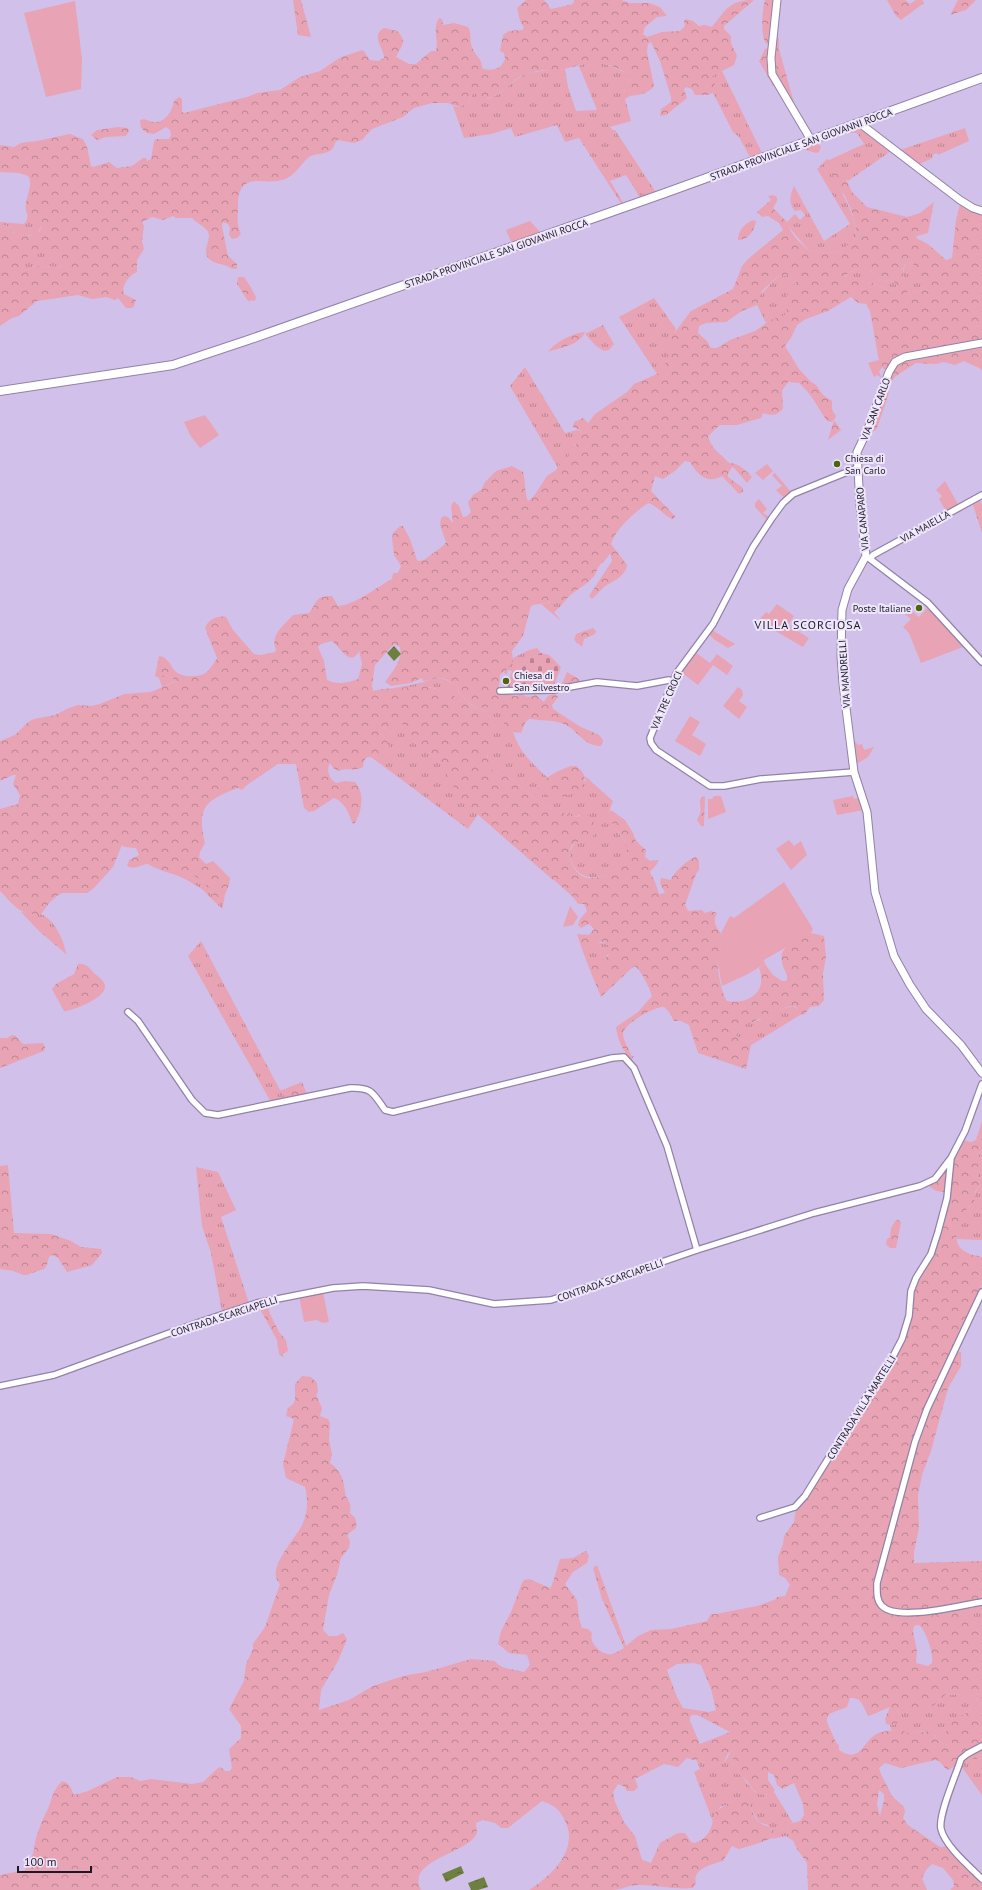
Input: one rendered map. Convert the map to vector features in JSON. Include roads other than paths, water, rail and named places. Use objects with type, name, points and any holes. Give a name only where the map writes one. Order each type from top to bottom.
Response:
[{"type":"main road","name":"STRADA PROVINCIALE SAN GIOVANNI ROCCA","points":[[0,391],[173,365],[256,338],[982,78]]},
{"type":"street","points":[[777,0],[771,58],[772,74],[811,140]]},
{"type":"street","points":[[860,122],[960,200],[973,208],[982,211]]},
{"type":"street","name":"VIA SAN CARLO","points":[[857,468],[857,452],[868,429],[882,386],[895,362],[905,357],[982,343]]},
{"type":"street","name":"VIA CANAPARO","points":[[857,468],[868,558],[928,603],[982,662]]},
{"type":"street","name":"VIA TRE CROCI","points":[[854,772],[761,779],[724,786],[710,786],[656,750],[651,743],[651,734],[677,672],[713,624],[753,547],[783,503],[794,494],[857,468]]},
{"type":"street","name":"VIA MAIELLA","points":[[868,558],[982,495]]},
{"type":"street","name":"VIA MANDRELLI","points":[[868,558],[847,593],[841,623],[841,657],[854,772],[867,812],[875,892],[894,956],[926,1009],[961,1045],[982,1073]]},
{"type":"street","points":[[500,691],[553,690],[598,682],[637,686],[669,680],[672,681]]},
{"type":"street","points":[[128,1012],[138,1021],[192,1100],[205,1113],[218,1115],[357,1088],[364,1088],[373,1093],[385,1110],[393,1112],[612,1058],[624,1057],[634,1068],[667,1146],[697,1250]]},
{"type":"street","name":"CONTRADA VILLA MARTELLI","points":[[760,1518],[796,1507],[805,1496],[863,1402],[890,1364],[902,1339],[909,1316],[911,1291],[916,1278],[931,1254],[947,1198],[951,1158],[965,1131],[982,1084]]},
{"type":"street","name":"CONTRADA SCARCIAPELLI","points":[[0,1386],[54,1375],[197,1323],[272,1299],[350,1285],[429,1290],[494,1304],[551,1300],[697,1250],[814,1213],[920,1186],[935,1178],[951,1158]]},
{"type":"street","points":[[982,1292],[927,1409],[916,1442],[877,1583],[877,1597],[881,1606],[889,1611],[906,1614],[982,1602]]},
{"type":"street","points":[[982,1746],[961,1759],[941,1817],[941,1829],[946,1839],[966,1865],[982,1879]]},
{"type":"water","points":[[394,646],[401,654],[394,661],[387,653]]},
{"type":"water","points":[[461,1866],[464,1873],[446,1882],[442,1874]]},
{"type":"water","points":[[484,1877],[488,1887],[478,1890],[471,1890],[468,1883]]},
{"type":"place","name":"Chiesa di San Carlo","points":[[837,464]]},
{"type":"place","name":"Poste Italiane","points":[[919,608]]},
{"type":"place","name":"Chiesa di San Silvestro","points":[[506,681]]},
{"type":"district","name":"VILLA SCORCIOSA","points":[[808,625]]}]
